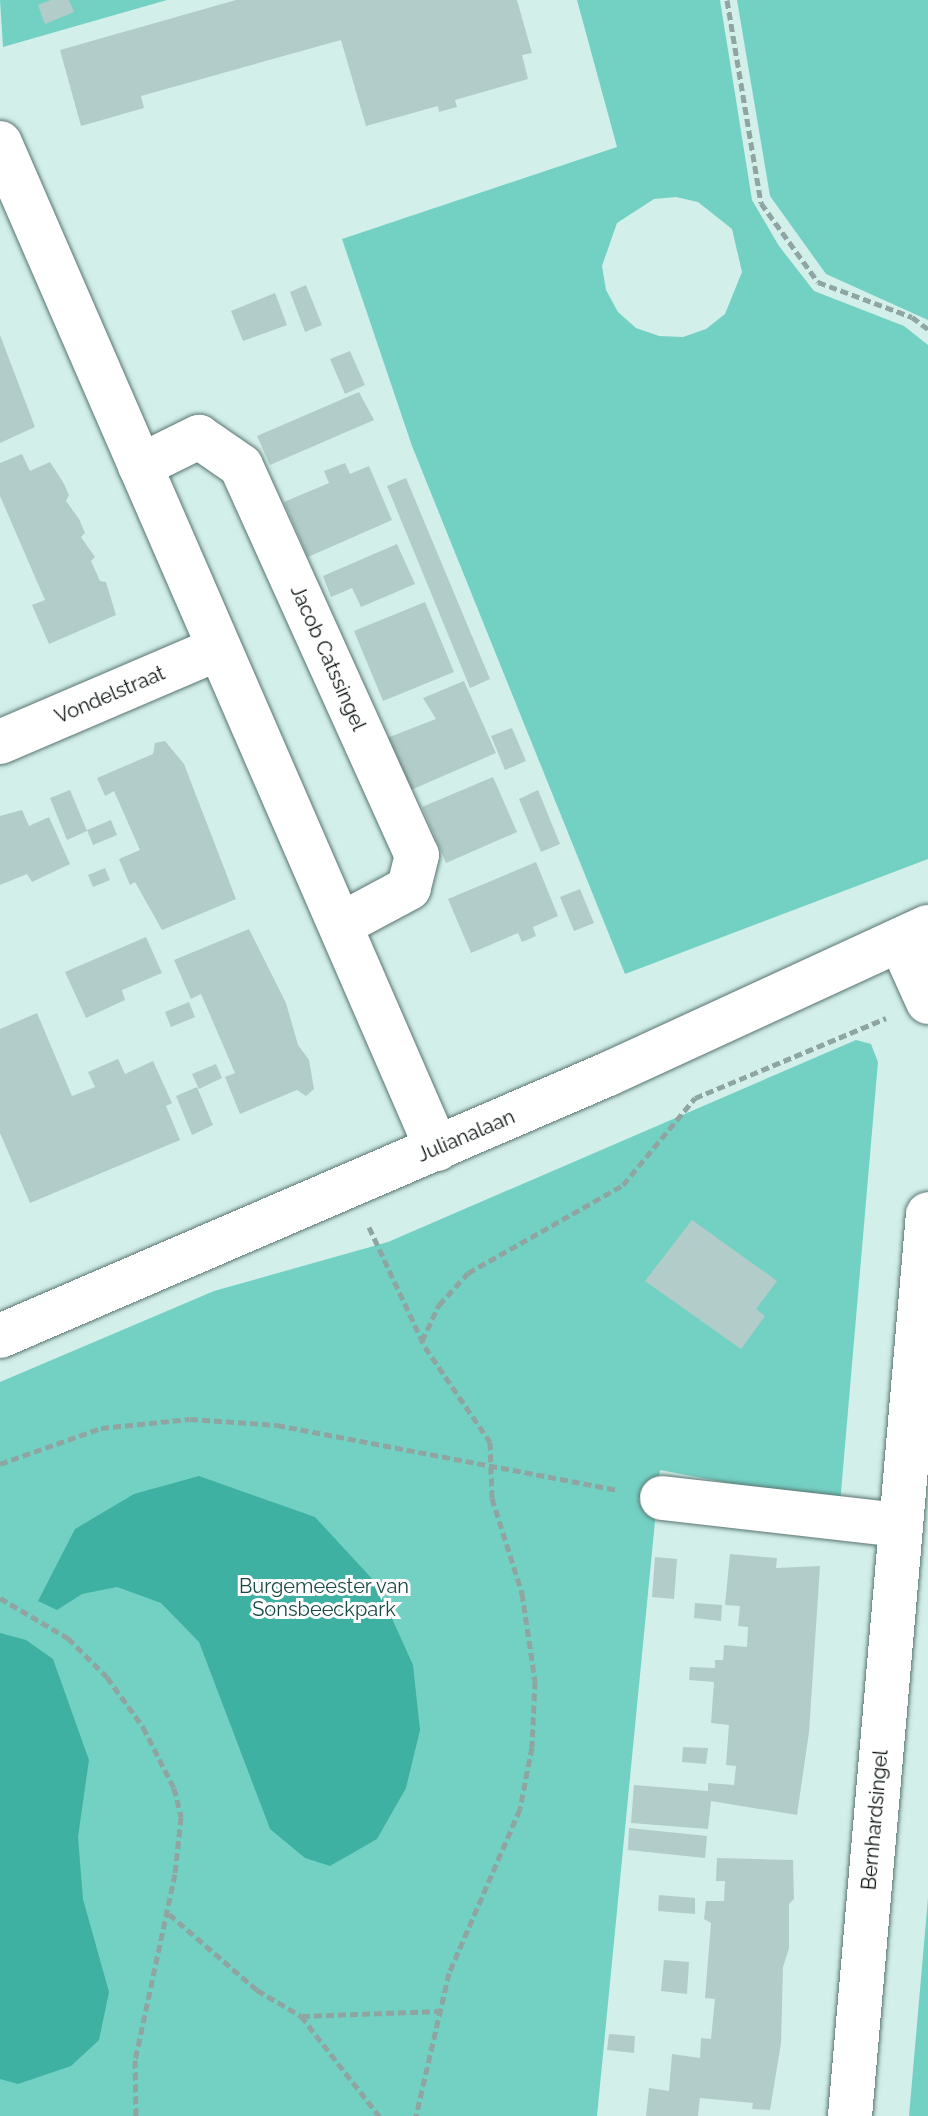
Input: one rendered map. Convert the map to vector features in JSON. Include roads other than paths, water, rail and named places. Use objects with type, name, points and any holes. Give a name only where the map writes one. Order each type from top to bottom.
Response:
[{"type":"street","points":[[5,170],[140,466],[437,1149]]},
{"type":"street","name":"Jacob Catssingel","points":[[140,466],[199,437],[241,466],[417,855],[409,888],[340,925]]},
{"type":"street","name":"Vondelstraat","points":[[0,742],[219,648]]},
{"type":"street","points":[[914,933],[928,1001]]},
{"type":"street","name":"Julianalaan","points":[[0,1336],[437,1149],[914,933]]},
{"type":"street","name":"Bernhardsingel","points":[[850,2116],[928,1214]]},
{"type":"street","points":[[662,1498],[900,1525]]},
{"type":"park label","name":"Burgemeester van Sonsbeeckpark","points":[[324,1598]]}]
